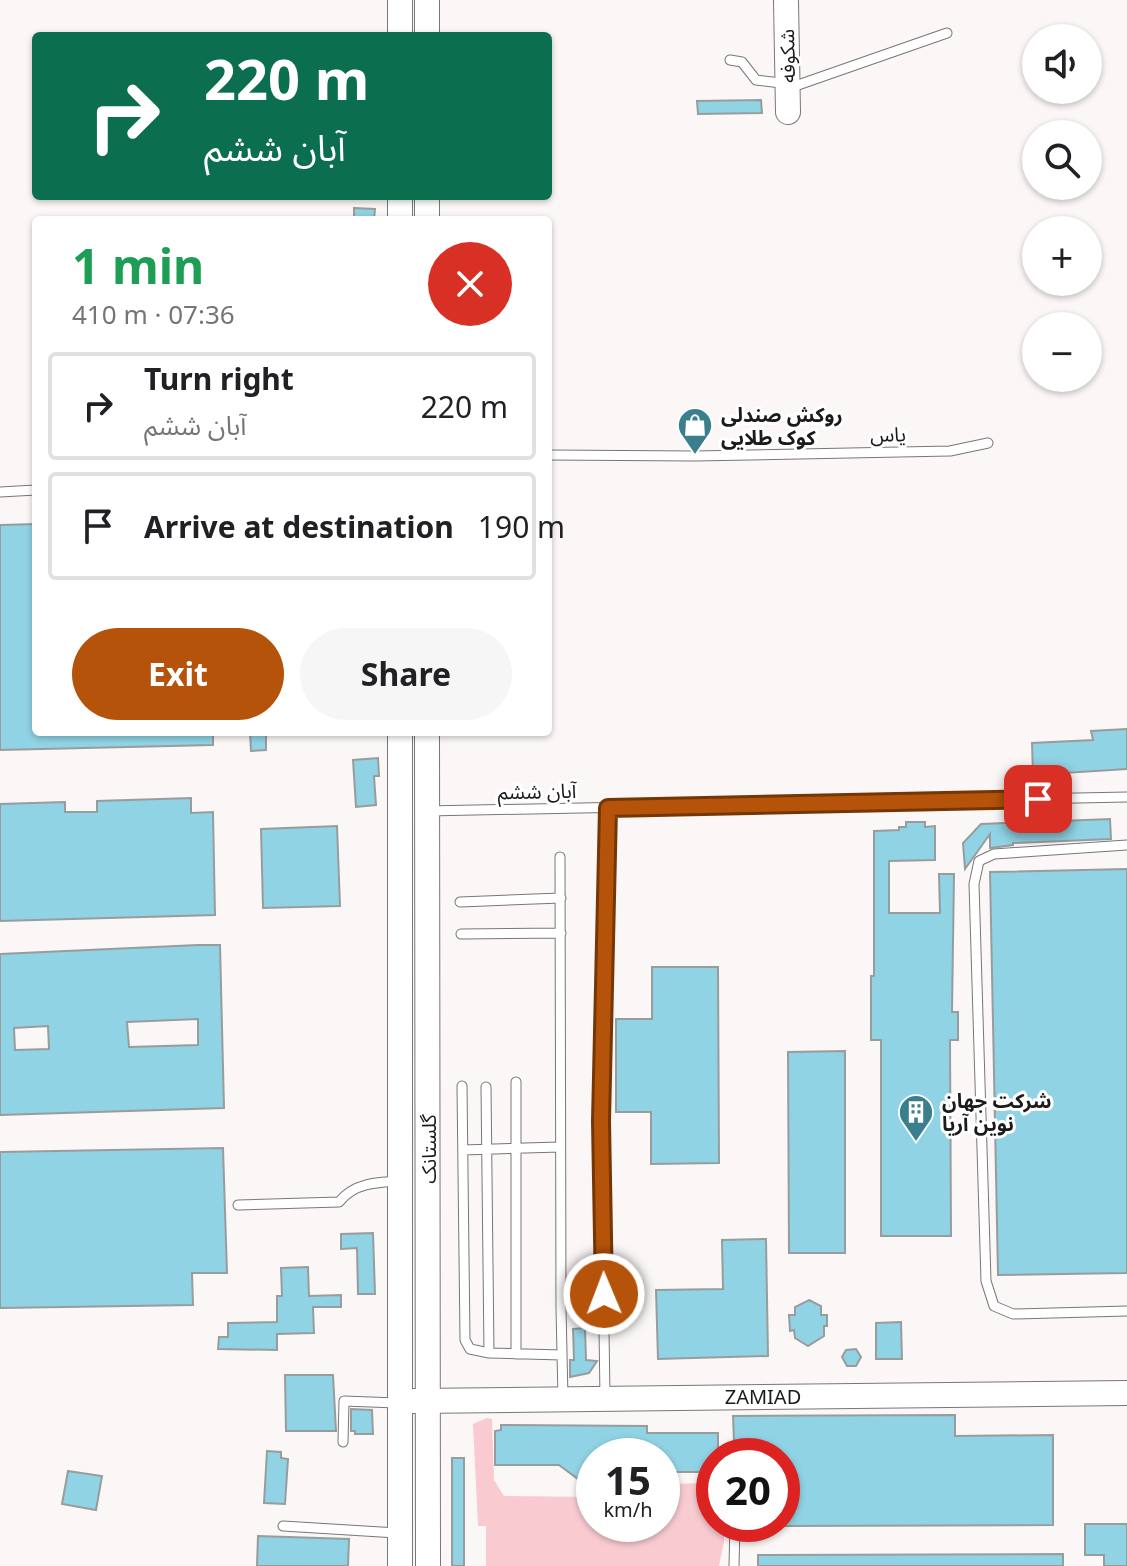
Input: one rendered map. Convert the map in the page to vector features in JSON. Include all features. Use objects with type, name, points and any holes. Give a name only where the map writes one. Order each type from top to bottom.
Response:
[{"type":"street","points":[[400,0],[400,32]]},
{"type":"street","points":[[427,0],[427,32]]},
{"type":"street","name":"شکوفه","points":[[786,0],[788,112]]},
{"type":"street","name":"گلستانک","points":[[400,736],[400,1566]]},
{"type":"street","name":"گلستانک","points":[[427,736],[428,1566]]},
{"type":"street","name":"ZAMIAD","points":[[400,1403],[428,1399],[1127,1393]]},
{"type":"lane","points":[[730,60],[742,62],[756,80],[798,85],[947,33]]},
{"type":"lane","name":"یاس","points":[[552,455],[695,456],[950,451],[988,443]]},
{"type":"lane","points":[[0,492],[32,490]]},
{"type":"lane","name":"آبان ششم","points":[[427,811],[1127,797]]},
{"type":"lane","points":[[605,1398],[601,1121],[608,808]]},
{"type":"lane","points":[[1127,845],[994,854],[979,861],[974,884],[986,1281],[994,1306],[1013,1314],[1127,1311]]},
{"type":"lane","points":[[560,857],[563,1398]]},
{"type":"lane","points":[[460,902],[561,898]]},
{"type":"lane","points":[[461,934],[561,933]]},
{"type":"lane","points":[[516,1082],[516,1354]]},
{"type":"lane","points":[[462,1086],[465,1340],[470,1349],[489,1353],[562,1355]]},
{"type":"lane","points":[[486,1087],[489,1353]]},
{"type":"lane","points":[[463,1150],[560,1147]]},
{"type":"lane","points":[[238,1205],[339,1202],[348,1191],[365,1185],[400,1181]]},
{"type":"lane","points":[[343,1442],[344,1401],[400,1403]]},
{"type":"lane","points":[[283,1526],[400,1533]]},
{"type":"lane","points":[[734,1566],[735,1542]]},
{"type":"shaded area","points":[[492,1419],[494,1480],[504,1496],[576,1497],[576,1542],[680,1542],[680,1484],[696,1483],[696,1542],[724,1542],[719,1566],[486,1566],[486,1526],[478,1526],[473,1424]]},
{"type":"building","points":[[761,100],[762,113],[698,114],[697,101]]},
{"type":"building","points":[[354,208],[375,209],[374,216],[354,216]]},
{"type":"building","points":[[32,524],[32,736],[213,736],[213,745],[0,750],[0,525]]},
{"type":"building","points":[[1127,729],[1127,769],[1033,775],[1032,743],[1093,740],[1091,731]]},
{"type":"building","points":[[250,736],[266,736],[266,750],[251,751]]},
{"type":"building","points":[[378,758],[379,776],[374,776],[376,805],[356,807],[353,760]]},
{"type":"building","points":[[191,798],[191,813],[213,812],[215,915],[0,921],[0,804],[65,802],[65,812],[97,812],[97,801]]},
{"type":"building","points":[[1110,819],[1111,839],[1013,843],[990,848],[990,834],[965,869],[963,843],[981,824]]},
{"type":"building","points":[[906,822],[925,822],[925,827],[935,826],[935,860],[889,861],[889,913],[940,913],[939,874],[954,874],[952,1012],[958,1012],[958,1040],[950,1040],[951,1236],[881,1236],[881,1040],[871,1040],[874,831],[899,830],[899,827],[906,827]]},
{"type":"building","points":[[337,826],[340,906],[263,908],[261,829]]},
{"type":"building","points":[[1127,869],[1127,1273],[998,1275],[990,872]]},
{"type":"building","points":[[220,945],[224,1108],[0,1115],[0,954]],"holes":[[[198,1019],[198,1045],[129,1047],[127,1022]],[[48,1026],[49,1049],[15,1050],[14,1028]]]},
{"type":"building","points":[[652,967],[718,967],[719,1163],[651,1164],[651,1112],[616,1112],[616,1019],[652,1019]]},
{"type":"building","points":[[845,1051],[845,1253],[789,1253],[788,1052]]},
{"type":"building","points":[[223,1148],[227,1273],[192,1273],[193,1305],[0,1308],[0,1152]]},
{"type":"building","points":[[373,1233],[375,1294],[358,1294],[357,1248],[341,1249],[341,1234]]},
{"type":"building","points":[[766,1239],[768,1356],[658,1359],[656,1290],[723,1289],[722,1240]]},
{"type":"building","points":[[308,1267],[309,1296],[341,1295],[341,1307],[313,1307],[314,1333],[277,1334],[277,1350],[218,1349],[219,1337],[228,1337],[228,1323],[277,1322],[277,1296],[282,1296],[281,1268]]},
{"type":"building","points":[[809,1300],[821,1306],[821,1315],[827,1315],[827,1326],[824,1326],[824,1336],[808,1346],[795,1338],[794,1330],[790,1331],[789,1315],[795,1315],[795,1307]]},
{"type":"building","points":[[901,1322],[902,1359],[876,1359],[876,1323]]},
{"type":"building","points":[[585,1328],[586,1360],[597,1361],[589,1373],[570,1377],[570,1360],[574,1360],[573,1329]]},
{"type":"building","points":[[856,1349],[861,1357],[856,1366],[847,1366],[842,1357],[846,1350]]},
{"type":"building","points":[[285,1375],[333,1375],[336,1431],[286,1431]]},
{"type":"building","points":[[351,1409],[372,1410],[373,1434],[355,1434],[351,1431]]},
{"type":"building","points":[[955,1415],[955,1436],[1053,1435],[1053,1525],[800,1526],[800,1438],[734,1438],[733,1416]]},
{"type":"building","points":[[501,1425],[647,1426],[647,1433],[718,1433],[718,1438],[696,1438],[696,1472],[680,1472],[680,1438],[576,1438],[576,1478],[559,1465],[495,1465],[495,1431],[501,1430]]},
{"type":"building","points":[[267,1451],[281,1452],[281,1458],[288,1459],[285,1504],[264,1503]]},
{"type":"building","points":[[452,1458],[464,1458],[464,1566],[452,1566]]},
{"type":"building","points":[[68,1471],[102,1476],[96,1510],[62,1504]]},
{"type":"building","points":[[1085,1524],[1127,1524],[1127,1566],[1104,1566],[1104,1555],[1085,1555]]},
{"type":"building","points":[[258,1536],[349,1539],[348,1566],[257,1566]]},
{"type":"building","points":[[1063,1554],[1063,1566],[758,1566],[758,1555]]},
{"type":"place","name":"روکش صندلی کوک طلایی","points":[[695,456]]},
{"type":"place","name":"شرکت جهان نوین آریا","points":[[916,1143]]},
{"type":"route","points":[[604,1294],[601,1121],[608,808],[1038,799]]}]
